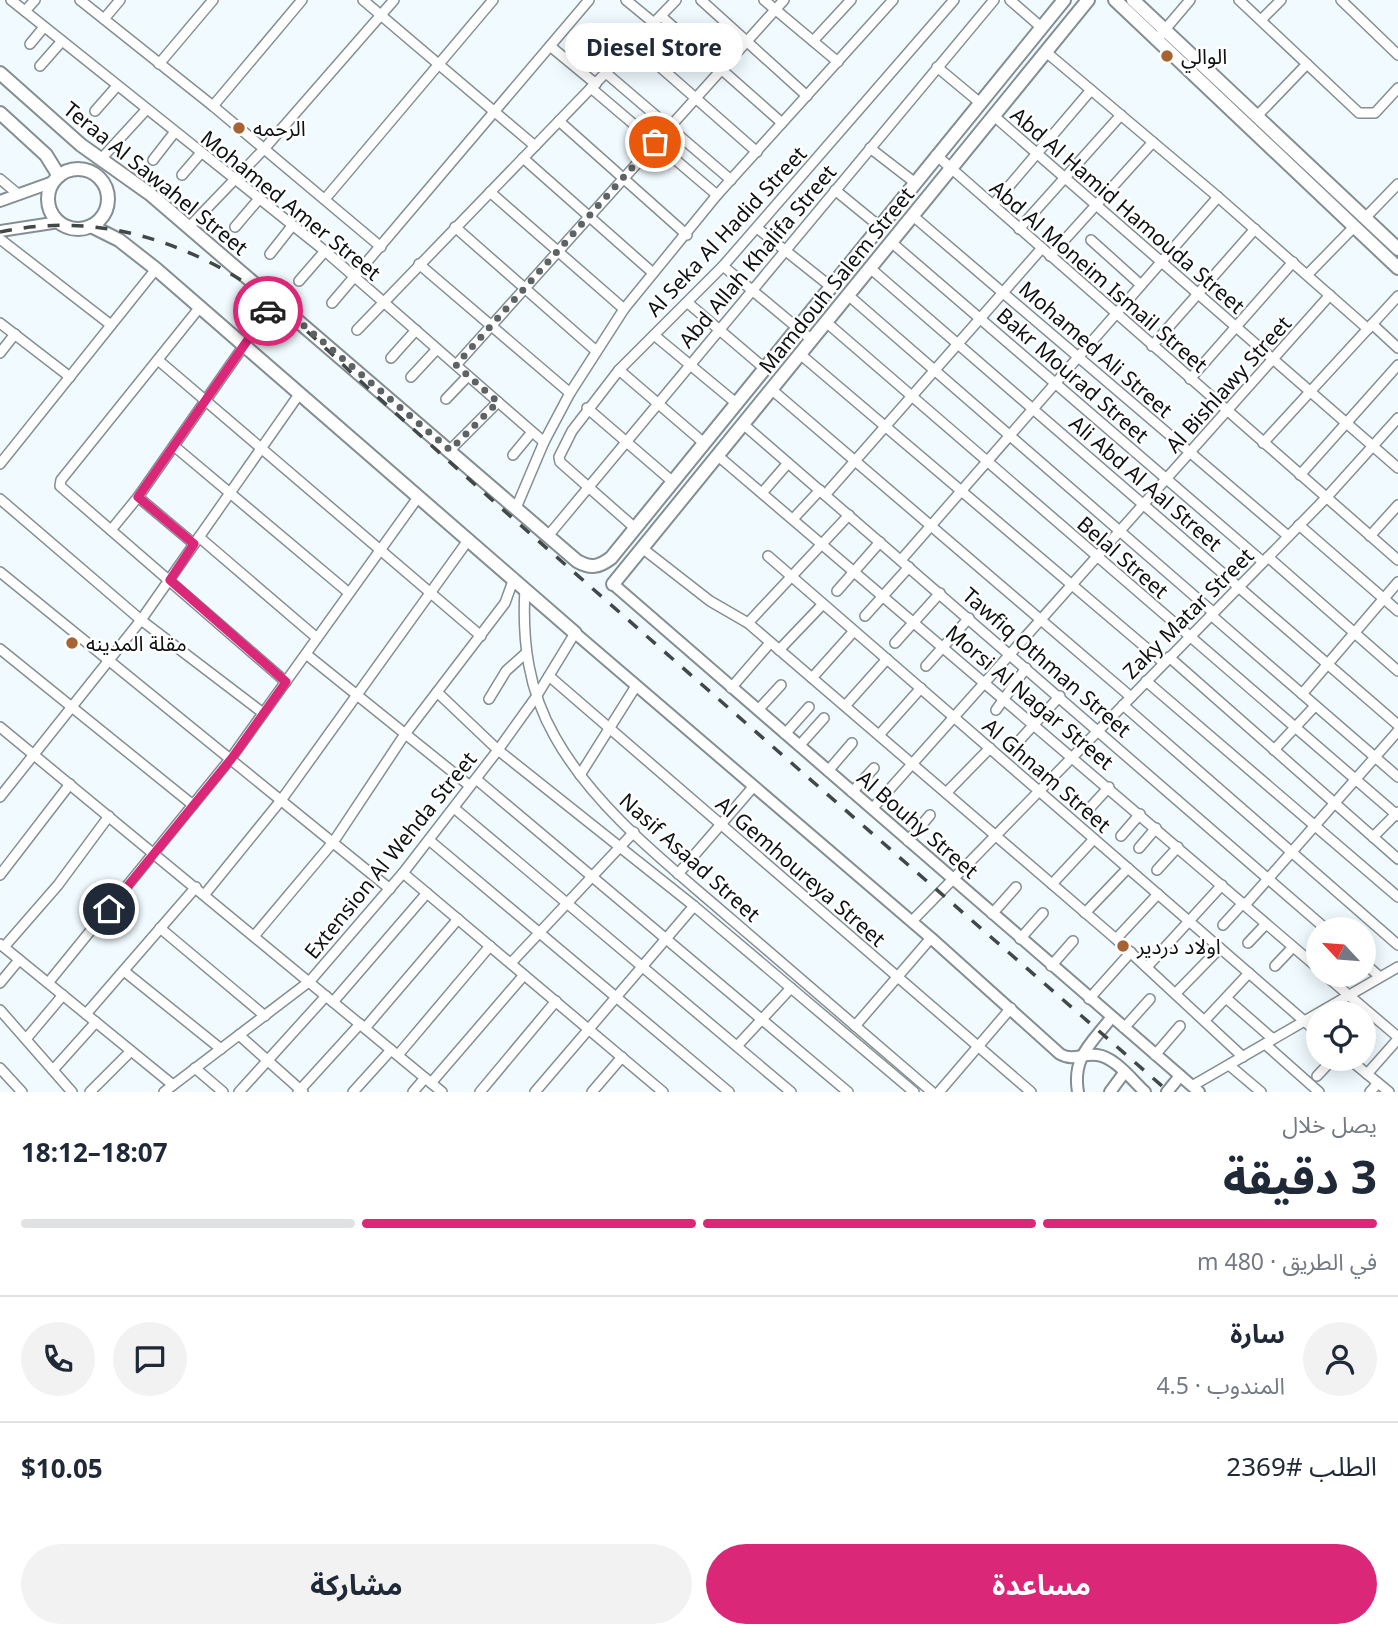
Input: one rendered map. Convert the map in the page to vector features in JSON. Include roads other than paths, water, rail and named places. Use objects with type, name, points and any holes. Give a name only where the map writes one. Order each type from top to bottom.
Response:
[{"type":"main road","name":"Mamdouh Salem Street","points":[[611,558],[1064,0]]},
{"type":"main road","name":"Mamdouh Salem Street","points":[[612,584],[1088,0]]},
{"type":"main road","points":[[1115,0],[1161,34],[1257,116],[1398,249]]},
{"type":"main road","points":[[1133,0],[1161,34],[1398,268]]},
{"type":"main road","name":"Teraa Al Sawahel Street","points":[[0,73],[64,131],[150,194],[189,227],[577,562],[588,567],[601,566],[611,558]]},
{"type":"main road","points":[[0,113],[46,155],[56,179],[48,200],[51,212],[59,222],[78,229],[91,226],[102,217],[107,205],[107,191],[101,179],[90,172],[77,169],[56,179]]},
{"type":"main road","points":[[101,179],[106,163]]},
{"type":"main road","points":[[91,226],[128,246],[156,269],[575,633]]},
{"type":"street","name":"Mohamed Amer Street","points":[[11,0],[324,251],[544,442]]},
{"type":"street","points":[[25,11],[34,0]]},
{"type":"street","points":[[80,0],[213,106],[381,247]]},
{"type":"street","points":[[104,19],[120,0]]},
{"type":"street","points":[[159,64],[212,0]]},
{"type":"street","points":[[213,106],[302,0]]},
{"type":"street","points":[[363,0],[535,146]]},
{"type":"street","points":[[189,227],[264,149],[394,0]]},
{"type":"street","points":[[325,199],[493,0]]},
{"type":"street","points":[[332,303],[589,0]]},
{"type":"street","points":[[626,0],[657,20],[720,69],[782,124]]},
{"type":"street","points":[[357,330],[382,301],[676,0]]},
{"type":"street","points":[[701,0],[807,96]]},
{"type":"street","points":[[764,0],[838,62]]},
{"type":"street","points":[[456,365],[784,0]]},
{"type":"street","points":[[813,41],[851,0]]},
{"type":"street","name":"Al Seka Al Hadid Street","points":[[516,508],[544,442],[569,393],[624,309],[717,195],[894,0]]},
{"type":"street","name":"Al Seka Al Hadid Street","points":[[588,487],[559,460],[587,408],[619,370],[723,266],[954,0]]},
{"type":"street","points":[[1010,0],[1041,27]]},
{"type":"street","points":[[1161,34],[1190,0]]},
{"type":"street","points":[[1239,0],[1355,109],[1365,115],[1376,113],[1398,88]]},
{"type":"street","points":[[1261,20],[1281,0]]},
{"type":"street","points":[[1341,0],[1398,55]]},
{"type":"street","name":"Abd Allah Khalifa Street","points":[[548,536],[991,1]]},
{"type":"street","points":[[30,44],[44,27]]},
{"type":"street","points":[[40,66],[62,41]]},
{"type":"street","points":[[634,44],[757,152]]},
{"type":"street","points":[[551,46],[717,195]]},
{"type":"street","points":[[1046,52],[1307,275],[1398,348]]},
{"type":"street","points":[[1257,116],[1307,64]]},
{"type":"street","points":[[937,67],[979,102]]},
{"type":"street","points":[[606,73],[731,180]]},
{"type":"street","points":[[94,111],[117,86]]},
{"type":"street","points":[[993,205],[1091,90]]},
{"type":"street","points":[[106,163],[146,110]]},
{"type":"street","points":[[1019,229],[1121,115]]},
{"type":"street","name":"Abd Al Hamid Hamouda Street","points":[[994,116],[1398,468]]},
{"type":"street","points":[[559,121],[687,235]]},
{"type":"street","points":[[153,159],[174,133]]},
{"type":"street","points":[[1050,256],[1153,142]]},
{"type":"street","points":[[870,148],[914,182]]},
{"type":"street","points":[[182,175],[200,154]]},
{"type":"street","name":"Abd Al Moneim Ismail Street","points":[[936,155],[1398,560]]},
{"type":"street","points":[[523,158],[653,273]]},
{"type":"street","points":[[0,179],[18,194]]},
{"type":"street","points":[[0,201],[56,179]]},
{"type":"street","points":[[1365,218],[1398,184]]},
{"type":"street","points":[[835,190],[878,226]]},
{"type":"street","points":[[490,192],[624,309]]},
{"type":"street","points":[[901,560],[1218,197]]},
{"type":"street","points":[[235,227],[258,200]]},
{"type":"street","name":"Mohamed Ali Street","points":[[913,215],[1288,536]]},
{"type":"street","points":[[0,231],[59,222]]},
{"type":"street","points":[[270,254],[292,226]]},
{"type":"street","points":[[455,227],[595,350]]},
{"type":"street","points":[[1307,275],[1354,227]]},
{"type":"street","points":[[757,228],[830,286]]},
{"type":"street","points":[[1152,346],[1255,229]]},
{"type":"street","points":[[0,239],[111,325]]},
{"type":"street","points":[[1091,240],[1141,285]]},
{"type":"street","name":"Bakr Mourad Street","points":[[891,242],[1167,479],[1398,671]]},
{"type":"street","points":[[793,519],[855,461],[1041,248]]},
{"type":"street","points":[[299,281],[324,251]]},
{"type":"street","points":[[1190,379],[1293,262]]},
{"type":"street","points":[[419,264],[569,393]]},
{"type":"street","points":[[723,266],[811,340]]},
{"type":"street","name":"Ali Abd Al Aal Street","points":[[870,268],[1398,724]]},
{"type":"street","points":[[0,464],[156,269]]},
{"type":"street","points":[[848,295],[1398,777]]},
{"type":"street","name":"Al Bishlawy Street","points":[[872,809],[1331,295]]},
{"type":"street","points":[[1263,443],[1398,296]]},
{"type":"street","points":[[111,530],[138,497],[275,301]]},
{"type":"street","points":[[688,303],[764,368]]},
{"type":"street","points":[[200,307],[60,484],[286,682]]},
{"type":"street","name":"Belal Street","points":[[826,322],[1397,814]]},
{"type":"street","points":[[0,323],[69,377]]},
{"type":"street","points":[[391,358],[415,330]]},
{"type":"street","points":[[0,353],[15,334]]},
{"type":"street","points":[[654,335],[736,403]]},
{"type":"street","points":[[411,377],[437,349]]},
{"type":"street","points":[[800,354],[1072,584],[1274,750],[1398,859]]},
{"type":"street","points":[[158,360],[481,636]]},
{"type":"street","points":[[1300,475],[1398,365]]},
{"type":"street","points":[[619,370],[704,443]]},
{"type":"street","points":[[446,399],[468,376]]},
{"type":"street","points":[[771,389],[1131,697]]},
{"type":"street","points":[[0,797],[141,620],[300,393]]},
{"type":"street","points":[[450,450],[498,402]]},
{"type":"street","points":[[587,408],[673,482]]},
{"type":"street","name":"Zaky Matar Street","points":[[912,922],[994,835],[1326,498],[1398,418]]},
{"type":"street","name":"Tawfiq Othman Street","points":[[743,424],[1312,917]]},
{"type":"street","points":[[513,455],[532,432]]},
{"type":"street","points":[[174,446],[349,593]]},
{"type":"street","name":"Morsi Al Nagar Street","points":[[717,455],[1306,958]]},
{"type":"street","points":[[762,493],[788,463]]},
{"type":"street","points":[[588,487],[635,528]]},
{"type":"street","points":[[48,984],[232,758],[419,496]]},
{"type":"street","points":[[138,497],[317,638]]},
{"type":"street","points":[[0,499],[141,620],[263,713]]},
{"type":"street","points":[[1370,536],[1398,505]]},
{"type":"street","points":[[748,623],[849,515]]},
{"type":"street","points":[[1299,526],[1398,611]]},
{"type":"street","points":[[205,894],[282,799],[469,539]]},
{"type":"street","points":[[837,591],[880,542]]},
{"type":"street","points":[[642,548],[710,601],[748,623],[1131,952],[1243,1056]]},
{"type":"street","name":"Al Ghnam Street","points":[[768,556],[1306,1023]]},
{"type":"street","points":[[865,615],[909,567]]},
{"type":"street","points":[[0,572],[390,889]]},
{"type":"street","points":[[255,935],[334,841],[405,734],[505,603],[514,578]]},
{"type":"street","points":[[1302,694],[1398,582]]},
{"type":"street","name":"Al Bouhy Street","points":[[612,584],[1195,1089]]},
{"type":"street","name":"Nasif Asaad Street","points":[[525,588],[526,653],[536,697],[554,736],[580,775],[678,874],[932,1092]]},
{"type":"street","points":[[894,643],[940,593]]},
{"type":"street","points":[[779,650],[823,604]]},
{"type":"street","points":[[926,666],[968,618]]},
{"type":"street","points":[[811,678],[854,631]]},
{"type":"street","points":[[575,633],[1011,1007],[1060,1054],[1071,1059],[1091,1055],[1103,1056],[1145,1092]]},
{"type":"street","name":"Extension Al Wehda Street","points":[[164,1092],[310,981],[390,889],[454,808],[536,697],[575,633]]},
{"type":"street","points":[[731,688],[770,643]]},
{"type":"street","points":[[0,649],[193,806]]},
{"type":"street","points":[[489,699],[506,671],[526,653]]},
{"type":"street","points":[[306,654],[405,734],[592,876],[848,1092]]},
{"type":"street","points":[[845,706],[887,659]]},
{"type":"street","points":[[996,710],[1026,668]]},
{"type":"street","name":"Al Gemhoureya Street","points":[[549,676],[1031,1092]]},
{"type":"street","points":[[1146,681],[1398,897]]},
{"type":"street","points":[[580,775],[636,685]]},
{"type":"street","points":[[758,710],[781,685]]},
{"type":"street","points":[[879,735],[921,688]]},
{"type":"street","name":"Nasif Asaad Street","points":[[438,692],[498,750],[694,906],[914,1092]]},
{"type":"street","points":[[1018,742],[1059,696]]},
{"type":"street","points":[[1123,705],[1398,945]]},
{"type":"street","points":[[1274,750],[1315,706]]},
{"type":"street","points":[[785,734],[809,707]]},
{"type":"street","points":[[799,746],[824,718]]},
{"type":"street","points":[[0,727],[442,1092]]},
{"type":"street","points":[[1223,925],[1269,879],[1398,731]]},
{"type":"street","points":[[828,771],[852,743]]},
{"type":"street","points":[[946,793],[990,748]]},
{"type":"street","points":[[852,792],[874,768]]},
{"type":"street","points":[[0,875],[70,784]]},
{"type":"street","points":[[678,874],[754,786]]},
{"type":"street","points":[[1088,810],[1109,787]]},
{"type":"street","points":[[454,808],[791,1092]]},
{"type":"street","points":[[1122,836],[1140,814]]},
{"type":"street","points":[[1373,837],[1397,814]]},
{"type":"street","points":[[908,841],[930,815]]},
{"type":"street","points":[[109,816],[58,885],[2,946],[173,1085]]},
{"type":"street","points":[[1139,848],[1156,828]]},
{"type":"street","points":[[511,963],[634,832]]},
{"type":"street","points":[[429,839],[729,1092]]},
{"type":"street","points":[[1052,884],[1094,839]]},
{"type":"street","points":[[1157,870],[1178,847]]},
{"type":"street","points":[[1085,913],[1128,868]]},
{"type":"street","points":[[403,873],[622,1057],[656,1090]]},
{"type":"street","points":[[1147,967],[1223,886]]},
{"type":"street","points":[[86,1014],[196,887]]},
{"type":"street","points":[[992,914],[1016,887]]},
{"type":"street","points":[[239,1092],[267,1060],[330,999],[427,893]]},
{"type":"street","points":[[1116,939],[1158,894]]},
{"type":"street","points":[[535,1092],[694,906]]},
{"type":"street","points":[[1020,939],[1043,913]]},
{"type":"street","points":[[239,1035],[301,1091],[458,919]]},
{"type":"street","points":[[1248,943],[1266,923]]},
{"type":"street","points":[[160,928],[265,1016]]},
{"type":"street","points":[[855,1026],[931,938]]},
{"type":"street","points":[[1051,966],[1073,941]]},
{"type":"street","points":[[353,1092],[394,1052],[490,946]]},
{"type":"street","points":[[1176,993],[1220,947]]},
{"type":"street","points":[[1275,966],[1293,947]]},
{"type":"street","points":[[1089,999],[1131,952]]},
{"type":"street","points":[[0,983],[19,960]]},
{"type":"street","points":[[1195,1089],[1243,1056],[1398,967]]},
{"type":"street","points":[[124,971],[221,1049]]},
{"type":"street","points":[[1206,1019],[1249,973]]},
{"type":"street","points":[[1376,973],[1380,977]]},
{"type":"street","points":[[413,1092],[428,1080],[524,975]]},
{"type":"street","points":[[1339,987],[1398,1038],[1367,1074]]},
{"type":"street","points":[[737,1046],[791,988]]},
{"type":"street","points":[[26,1039],[63,995]]},
{"type":"street","points":[[1226,998],[1319,1092]]},
{"type":"street","points":[[1124,1028],[1150,999]]},
{"type":"street","points":[[480,1092],[556,1001]]},
{"type":"street","points":[[939,1092],[1011,1007]]},
{"type":"street","points":[[0,1010],[72,1092]]},
{"type":"street","points":[[1079,1092],[1076,1072],[1080,1058],[1111,1018]]},
{"type":"street","points":[[53,1070],[96,1022]]},
{"type":"street","points":[[1155,1055],[1180,1026]]},
{"type":"street","points":[[90,1092],[131,1051]]},
{"type":"street","points":[[592,1092],[622,1057]]},
{"type":"street","points":[[1229,1065],[1261,1092]]},
{"type":"street","points":[[0,1068],[22,1092]]},
{"type":"street","points":[[195,1068],[223,1092]]},
{"type":"street","points":[[1317,1076],[1322,1071]]},
{"type":"street","points":[[1363,1071],[1389,1092]]},
{"type":"street","points":[[1110,1092],[1124,1073]]},
{"type":"street","points":[[1167,1092],[1180,1076]]},
{"type":"street","points":[[1370,1092],[1378,1083]]},
{"type":"railway","points":[[0,232],[78,226],[129,233],[179,248],[203,259],[265,297],[303,327],[583,580],[1169,1092]]},
{"type":"place","name":"الوالي","points":[[1167,56]]},
{"type":"place","name":"الرحمه","points":[[239,128]]},
{"type":"place","name":"Diesel Store","points":[[655,142]]},
{"type":"place","name":"مقلة المدينه","points":[[72,643]]},
{"type":"place","name":"اولاد دردير","points":[[1123,946]]}]
